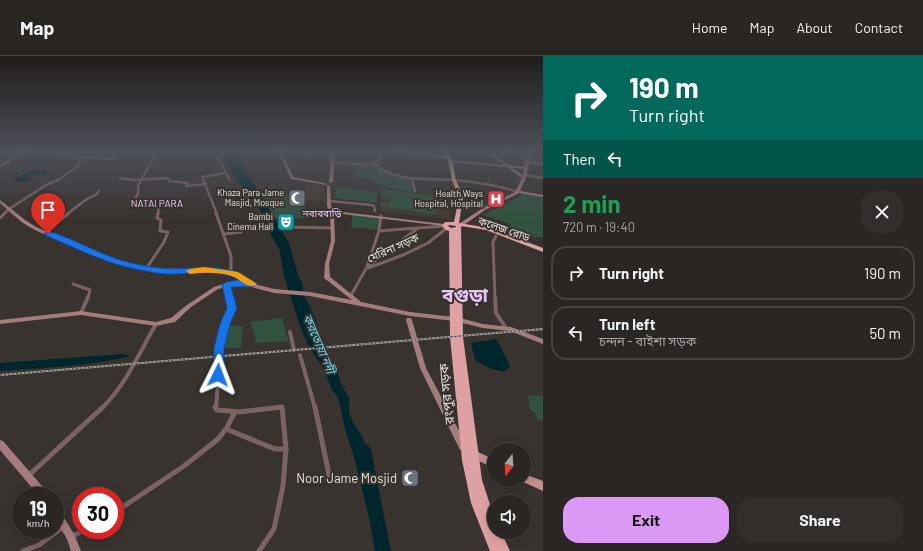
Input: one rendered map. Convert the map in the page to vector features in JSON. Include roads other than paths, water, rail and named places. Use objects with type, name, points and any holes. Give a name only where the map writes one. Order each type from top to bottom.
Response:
[{"type":"highway","points":[[451,173],[457,197],[452,226]]},
{"type":"highway","points":[[452,180],[461,197],[458,216],[452,226]]},
{"type":"highway","name":"কলেজ রোড","points":[[452,226],[485,231],[496,236],[506,238]]},
{"type":"highway","name":"কলেজ রোড","points":[[452,226],[487,229],[543,252]]},
{"type":"highway","name":"রংপুর সড়ক","points":[[452,226],[457,320],[454,337],[476,503],[496,551]]},
{"type":"highway","name":"রংপুর সড়ক","points":[[470,454],[487,514]]},
{"type":"highway","name":"রংপুর সড়ক","points":[[498,539],[504,551]]},
{"type":"main road","points":[[470,454],[487,461]]},
{"type":"main road","points":[[531,481],[543,486]]},
{"type":"street","points":[[0,218],[9,209],[46,184],[58,180],[68,173]]},
{"type":"street","points":[[145,173],[138,186],[138,193],[133,203],[159,207],[157,218],[161,220],[160,231],[168,232],[164,242],[146,269]]},
{"type":"street","points":[[290,173],[292,178],[329,185]]},
{"type":"street","points":[[331,173],[329,185],[330,209],[333,211],[332,246],[327,264],[327,278],[359,304]]},
{"type":"street","points":[[389,173],[412,178],[452,180],[543,196]]},
{"type":"street","points":[[518,173],[525,177],[543,178]]},
{"type":"street","points":[[379,231],[452,226],[518,192],[525,173]]},
{"type":"street","points":[[230,180],[226,174],[202,177],[206,184],[232,256],[231,273]]},
{"type":"street","points":[[120,178],[168,178],[169,181],[188,182],[186,186],[206,184]]},
{"type":"street","points":[[412,178],[415,191]]},
{"type":"street","points":[[45,232],[87,199],[98,194],[99,191]]},
{"type":"street","points":[[0,201],[19,218],[45,232],[104,258],[146,269],[174,272],[204,270],[231,273],[246,279],[252,284]]},
{"type":"street","points":[[330,201],[371,205],[374,206],[375,211]]},
{"type":"street","points":[[333,211],[452,226]]},
{"type":"street","points":[[350,296],[366,268],[379,231],[381,216]]},
{"type":"street","points":[[458,216],[462,219],[467,219]]},
{"type":"street","name":"মেরিনা সড়ক","points":[[366,268],[403,255],[428,243],[452,226]]},
{"type":"street","points":[[283,227],[332,228]]},
{"type":"street","points":[[366,268],[418,228]]},
{"type":"street","points":[[224,234],[241,232]]},
{"type":"street","points":[[496,236],[493,242],[496,313],[506,328]]},
{"type":"street","points":[[0,322],[81,313],[156,324],[173,320],[205,295],[226,285],[243,282],[274,290],[310,294],[359,304],[396,312],[411,317],[457,320],[495,328],[506,328],[543,342]]},
{"type":"street","points":[[73,284],[90,290],[81,313]]},
{"type":"street","points":[[226,285],[232,308],[225,324],[219,348],[220,359],[215,406],[221,412],[282,407],[286,449],[283,486],[274,529],[259,551]]},
{"type":"street","points":[[411,317],[423,368],[470,454]]},
{"type":"street","points":[[28,476],[112,398],[136,362],[139,352],[156,324]]},
{"type":"street","points":[[290,332],[294,350]]},
{"type":"street","points":[[300,355],[318,417],[329,475]]},
{"type":"street","points":[[124,506],[184,466],[218,439],[226,429],[235,412]]},
{"type":"street","points":[[226,429],[275,449],[286,449]]},
{"type":"street","points":[[0,444],[37,487]]},
{"type":"street","points":[[64,525],[71,537],[76,551]]},
{"type":"street","points":[[24,551],[39,545],[46,539]]},
{"type":"water","points":[[26,173],[48,173],[46,175],[32,175],[30,177],[32,178],[30,180],[31,181],[14,181],[16,177],[20,177]]},
{"type":"water","name":"করতোয়া নদী","points":[[247,173],[289,243],[298,275],[302,283],[304,295],[317,322],[316,332],[325,354],[336,367],[341,384],[350,400],[349,412],[351,418],[365,444],[368,445],[371,450],[391,551],[375,551],[369,517],[353,453],[346,433],[338,397],[332,390],[325,372],[308,345],[300,326],[285,280],[279,248],[272,237],[262,213],[233,174]]},
{"type":"water","points":[[496,339],[510,367],[504,372],[489,368],[475,360],[471,343]]},
{"type":"water","points":[[123,354],[131,356],[50,368],[0,371],[0,363]]},
{"type":"railway","points":[[0,375],[543,329]]},
{"type":"place","name":"Khaza Para Jame Masjid, Mosque","points":[[297,198]]},
{"type":"place","name":"Health Ways Hospital, Hospital","points":[[496,199]]},
{"type":"place","name":"Bambi Cinema Hall","points":[[286,222]]},
{"type":"place","name":"Noor Jame Mosjid","points":[[410,478]]},
{"type":"district","name":"NATAI PARA","points":[[157,203]]},
{"type":"district","name":"নবাববাড়ি","points":[[322,213]]},
{"type":"district","name":"বগুড়া","points":[[465,295]]}]
